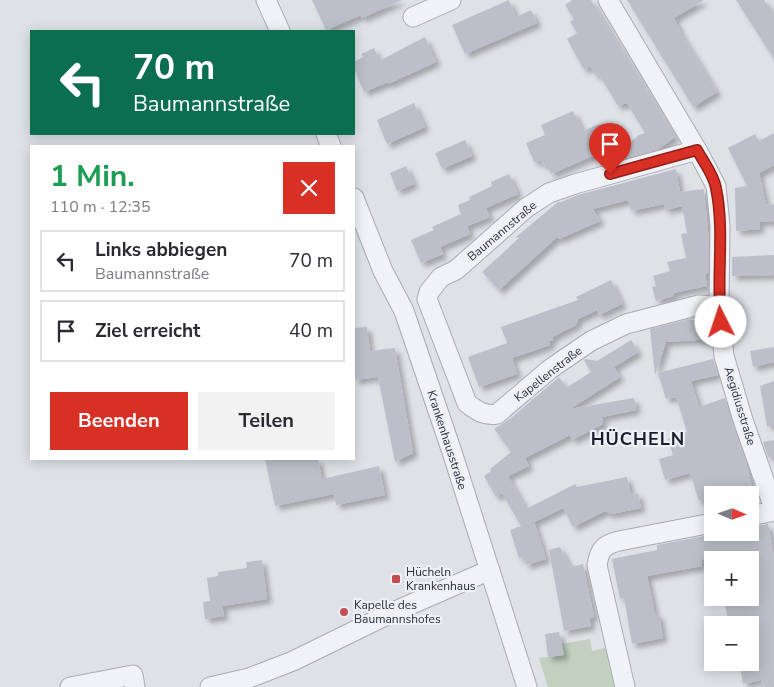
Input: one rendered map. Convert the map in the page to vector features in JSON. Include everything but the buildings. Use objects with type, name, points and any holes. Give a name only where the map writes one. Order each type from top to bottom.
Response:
[{"type":"street","points":[[266,0],[280,30]]},
{"type":"street","points":[[413,18],[451,0]]},
{"type":"street","name":"Aegidiusstraße","points":[[608,0],[697,150],[716,186],[720,225],[719,306],[724,356],[743,420],[774,509]]},
{"type":"street","name":"Baumannstraße","points":[[467,403],[427,299],[429,292],[441,278],[456,270],[526,208],[549,193],[697,150]]},
{"type":"street","name":"Krankenhausstraße","points":[[355,201],[383,271],[404,311],[527,687]]},
{"type":"street","name":"Kapellenstraße","points":[[467,403],[487,415],[497,414],[550,369],[591,341],[626,324],[699,305],[719,306]]},
{"type":"street","points":[[759,513],[774,509]]},
{"type":"street","points":[[625,687],[597,565],[599,555],[606,545],[612,543],[704,525]]},
{"type":"street","points":[[210,687],[251,682],[391,613],[490,570]]},
{"type":"street","points":[[70,687],[133,675],[135,687]]},
{"type":"green space","points":[[590,639],[592,651],[608,647],[617,687],[548,687],[539,658],[563,655],[561,644]]},
{"type":"place","name":"Hücheln Krankenhaus","points":[[396,579]]},
{"type":"place","name":"Kapelle des Baumannshofes","points":[[344,612]]},
{"type":"district","name":"HÜCHELN","points":[[638,439]]},
{"type":"route","points":[[610,174],[697,150],[716,186],[720,225],[719,306],[721,322]]}]
